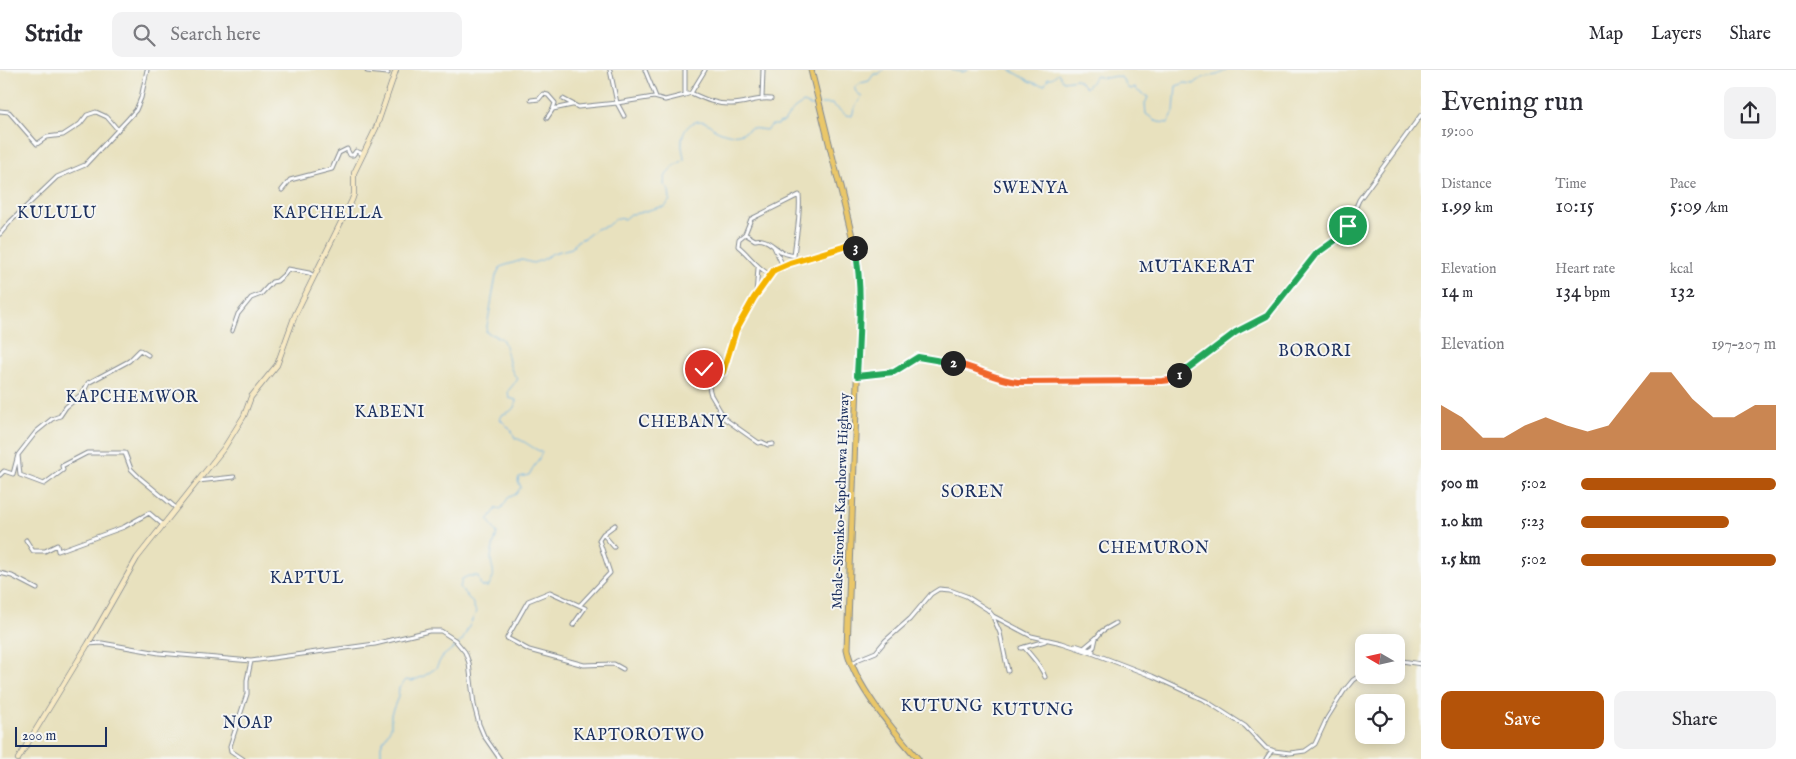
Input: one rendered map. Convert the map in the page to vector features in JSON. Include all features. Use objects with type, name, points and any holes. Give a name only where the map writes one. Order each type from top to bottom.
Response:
[{"type":"main road","name":"Mbale-Sironko-Kapchorwa Highway","points":[[812,70],[854,244],[859,278],[860,303],[847,649],[851,664],[884,719],[918,759]]},
{"type":"street","points":[[0,234],[11,221],[61,175],[82,167],[136,110],[146,70]]},
{"type":"street","points":[[18,759],[88,644],[130,569],[162,524],[224,448],[244,416],[251,397],[277,365],[295,315],[352,200],[354,194],[354,173],[376,128],[396,70]]},
{"type":"street","points":[[610,70],[617,104],[624,116]]},
{"type":"street","points":[[645,70],[656,97]]},
{"type":"street","points":[[685,70],[685,95]]},
{"type":"street","points":[[563,99],[578,107],[617,104],[656,97],[665,100],[690,93],[705,70]]},
{"type":"street","points":[[762,98],[763,70]]},
{"type":"street","points":[[367,71],[388,72],[394,76]]},
{"type":"street","points":[[690,93],[715,103],[724,104],[762,98],[771,99]]},
{"type":"street","points":[[531,100],[540,98],[543,94],[548,95],[554,103],[553,109],[547,118]]},
{"type":"street","points":[[553,109],[573,104]]},
{"type":"street","points":[[0,111],[9,112],[37,144],[47,137],[63,135],[80,124],[87,115],[96,112],[107,117],[118,130]]},
{"type":"street","points":[[857,376],[894,372],[916,358],[922,357],[962,364],[996,377],[1013,381],[1162,381],[1175,378],[1227,338],[1262,320],[1271,312],[1316,254],[1345,232],[1359,200],[1421,116]]},
{"type":"street","points":[[282,190],[290,180],[332,169],[339,152],[347,149],[350,155],[356,151],[363,154]]},
{"type":"street","points":[[770,276],[758,268],[750,256],[738,246],[739,239],[745,234],[751,219],[799,196],[801,214],[796,232],[794,256],[774,247]]},
{"type":"street","points":[[745,234],[755,240],[759,239],[770,243],[784,266]]},
{"type":"street","points":[[772,444],[759,443],[725,419],[711,395],[704,369],[723,372],[736,330],[756,295],[774,270],[854,244]]},
{"type":"street","points":[[756,295],[758,268]]},
{"type":"street","points":[[232,331],[238,314],[251,298],[262,294],[272,282],[277,281],[286,274],[288,269],[309,273],[314,276]]},
{"type":"street","points":[[0,475],[4,471],[14,474],[18,455],[36,432],[52,419],[60,416],[66,407],[83,394],[88,383],[129,361],[140,350],[148,355]]},
{"type":"street","points":[[18,455],[20,475],[44,484],[63,470],[62,466],[87,453],[125,453],[132,469],[140,478],[176,508]]},
{"type":"street","points":[[198,481],[234,477]]},
{"type":"street","points":[[26,540],[33,551],[45,551],[57,544],[58,551],[124,527],[149,513],[162,524]]},
{"type":"street","points":[[580,606],[610,574],[599,540],[614,525]]},
{"type":"street","points":[[603,534],[614,547]]},
{"type":"street","points":[[0,573],[12,576],[37,588]]},
{"type":"street","points":[[851,664],[876,652],[885,641],[910,619],[931,594],[939,589],[960,593],[988,610],[993,616],[1000,634],[1008,671]]},
{"type":"street","points":[[573,625],[585,608],[550,592],[528,601],[507,638],[529,650],[584,665],[614,664],[623,669]]},
{"type":"street","points":[[993,616],[1024,634],[1084,648],[1110,660]]},
{"type":"street","points":[[1084,648],[1102,631],[1116,623]]},
{"type":"street","points":[[88,644],[102,644],[159,653],[251,661],[375,644],[436,630],[446,634],[463,648],[469,663],[474,705],[479,724],[484,736],[500,759]]},
{"type":"street","points":[[1089,650],[1094,648],[1096,638]]},
{"type":"street","points":[[1045,677],[1042,666],[1035,662],[1023,647],[1047,640],[1067,644],[1152,676],[1206,701],[1244,726],[1260,743],[1272,750],[1290,753],[1300,752],[1315,744],[1327,718],[1344,691],[1355,679]]},
{"type":"street","points":[[242,759],[229,748],[247,694],[247,680],[251,661]]},
{"type":"street","points":[[1405,661],[1421,664]]},
{"type":"street","points":[[1266,759],[1272,750]]},
{"type":"waterway","points":[[821,104],[832,104],[846,115],[852,116],[862,96],[854,88],[861,83],[869,81],[874,74],[879,74],[883,70]]},
{"type":"waterway","points":[[952,70],[962,72],[968,70]]},
{"type":"waterway","points":[[1010,70],[1041,85],[1045,85],[1048,78],[1052,78],[1058,73],[1063,81],[1077,79],[1086,88],[1096,76],[1104,78],[1121,77],[1128,88],[1135,87],[1136,90],[1148,97],[1145,104],[1146,114],[1158,122],[1168,123],[1174,112],[1176,86],[1185,83],[1194,84],[1204,77],[1217,75],[1226,70]]},
{"type":"waterway","points":[[381,759],[381,745],[391,727],[391,714],[398,697],[399,688],[406,680],[412,681],[436,668],[442,657],[462,641],[476,612],[472,602],[460,588],[462,579],[468,576],[478,576],[481,586],[488,587],[493,578],[491,557],[497,533],[488,520],[497,508],[501,509],[508,498],[516,494],[521,487],[518,481],[519,477],[529,475],[542,452],[515,438],[512,431],[500,419],[503,414],[515,406],[516,400],[509,398],[508,391],[518,379],[514,375],[502,339],[486,332],[496,276],[500,267],[522,260],[533,263],[542,260],[553,253],[572,248],[577,241],[596,229],[607,226],[616,218],[624,219],[630,214],[665,207],[670,200],[669,190],[664,185],[664,180],[667,173],[684,160],[682,146],[684,132],[692,123],[705,122],[724,133],[733,134],[742,133],[751,128],[766,130],[772,125],[784,122],[795,108],[804,103],[811,106],[817,105]]},
{"type":"district","name":"SWENYA","points":[[1031,189]]},
{"type":"district","name":"KULULU","points":[[57,214]]},
{"type":"district","name":"KAPCHELLA","points":[[328,214]]},
{"type":"district","name":"MUTAKERAT","points":[[1197,268]]},
{"type":"district","name":"BORORI","points":[[1315,352]]},
{"type":"district","name":"KAPCHEMWOR","points":[[132,398]]},
{"type":"district","name":"KABENI","points":[[390,413]]},
{"type":"district","name":"CHEBANY","points":[[683,423]]},
{"type":"district","name":"SOREN","points":[[973,493]]},
{"type":"district","name":"CHEMURON","points":[[1154,549]]},
{"type":"district","name":"KAPTUL","points":[[307,579]]},
{"type":"district","name":"KUTUNG","points":[[942,707]]},
{"type":"district","name":"KUTUNG","points":[[1033,711]]},
{"type":"district","name":"NOAP","points":[[248,724]]},
{"type":"district","name":"KAPTOROTWO","points":[[639,736]]},
{"type":"route","points":[[704,369],[723,372],[736,330],[754,298],[774,270],[790,263],[854,244],[859,278],[860,303],[857,376],[888,374],[901,369],[916,358],[922,357],[962,364],[1005,380],[1013,381],[1106,382],[1171,380],[1179,376],[1236,332],[1267,316],[1316,254],[1344,234],[1348,226]]}]
